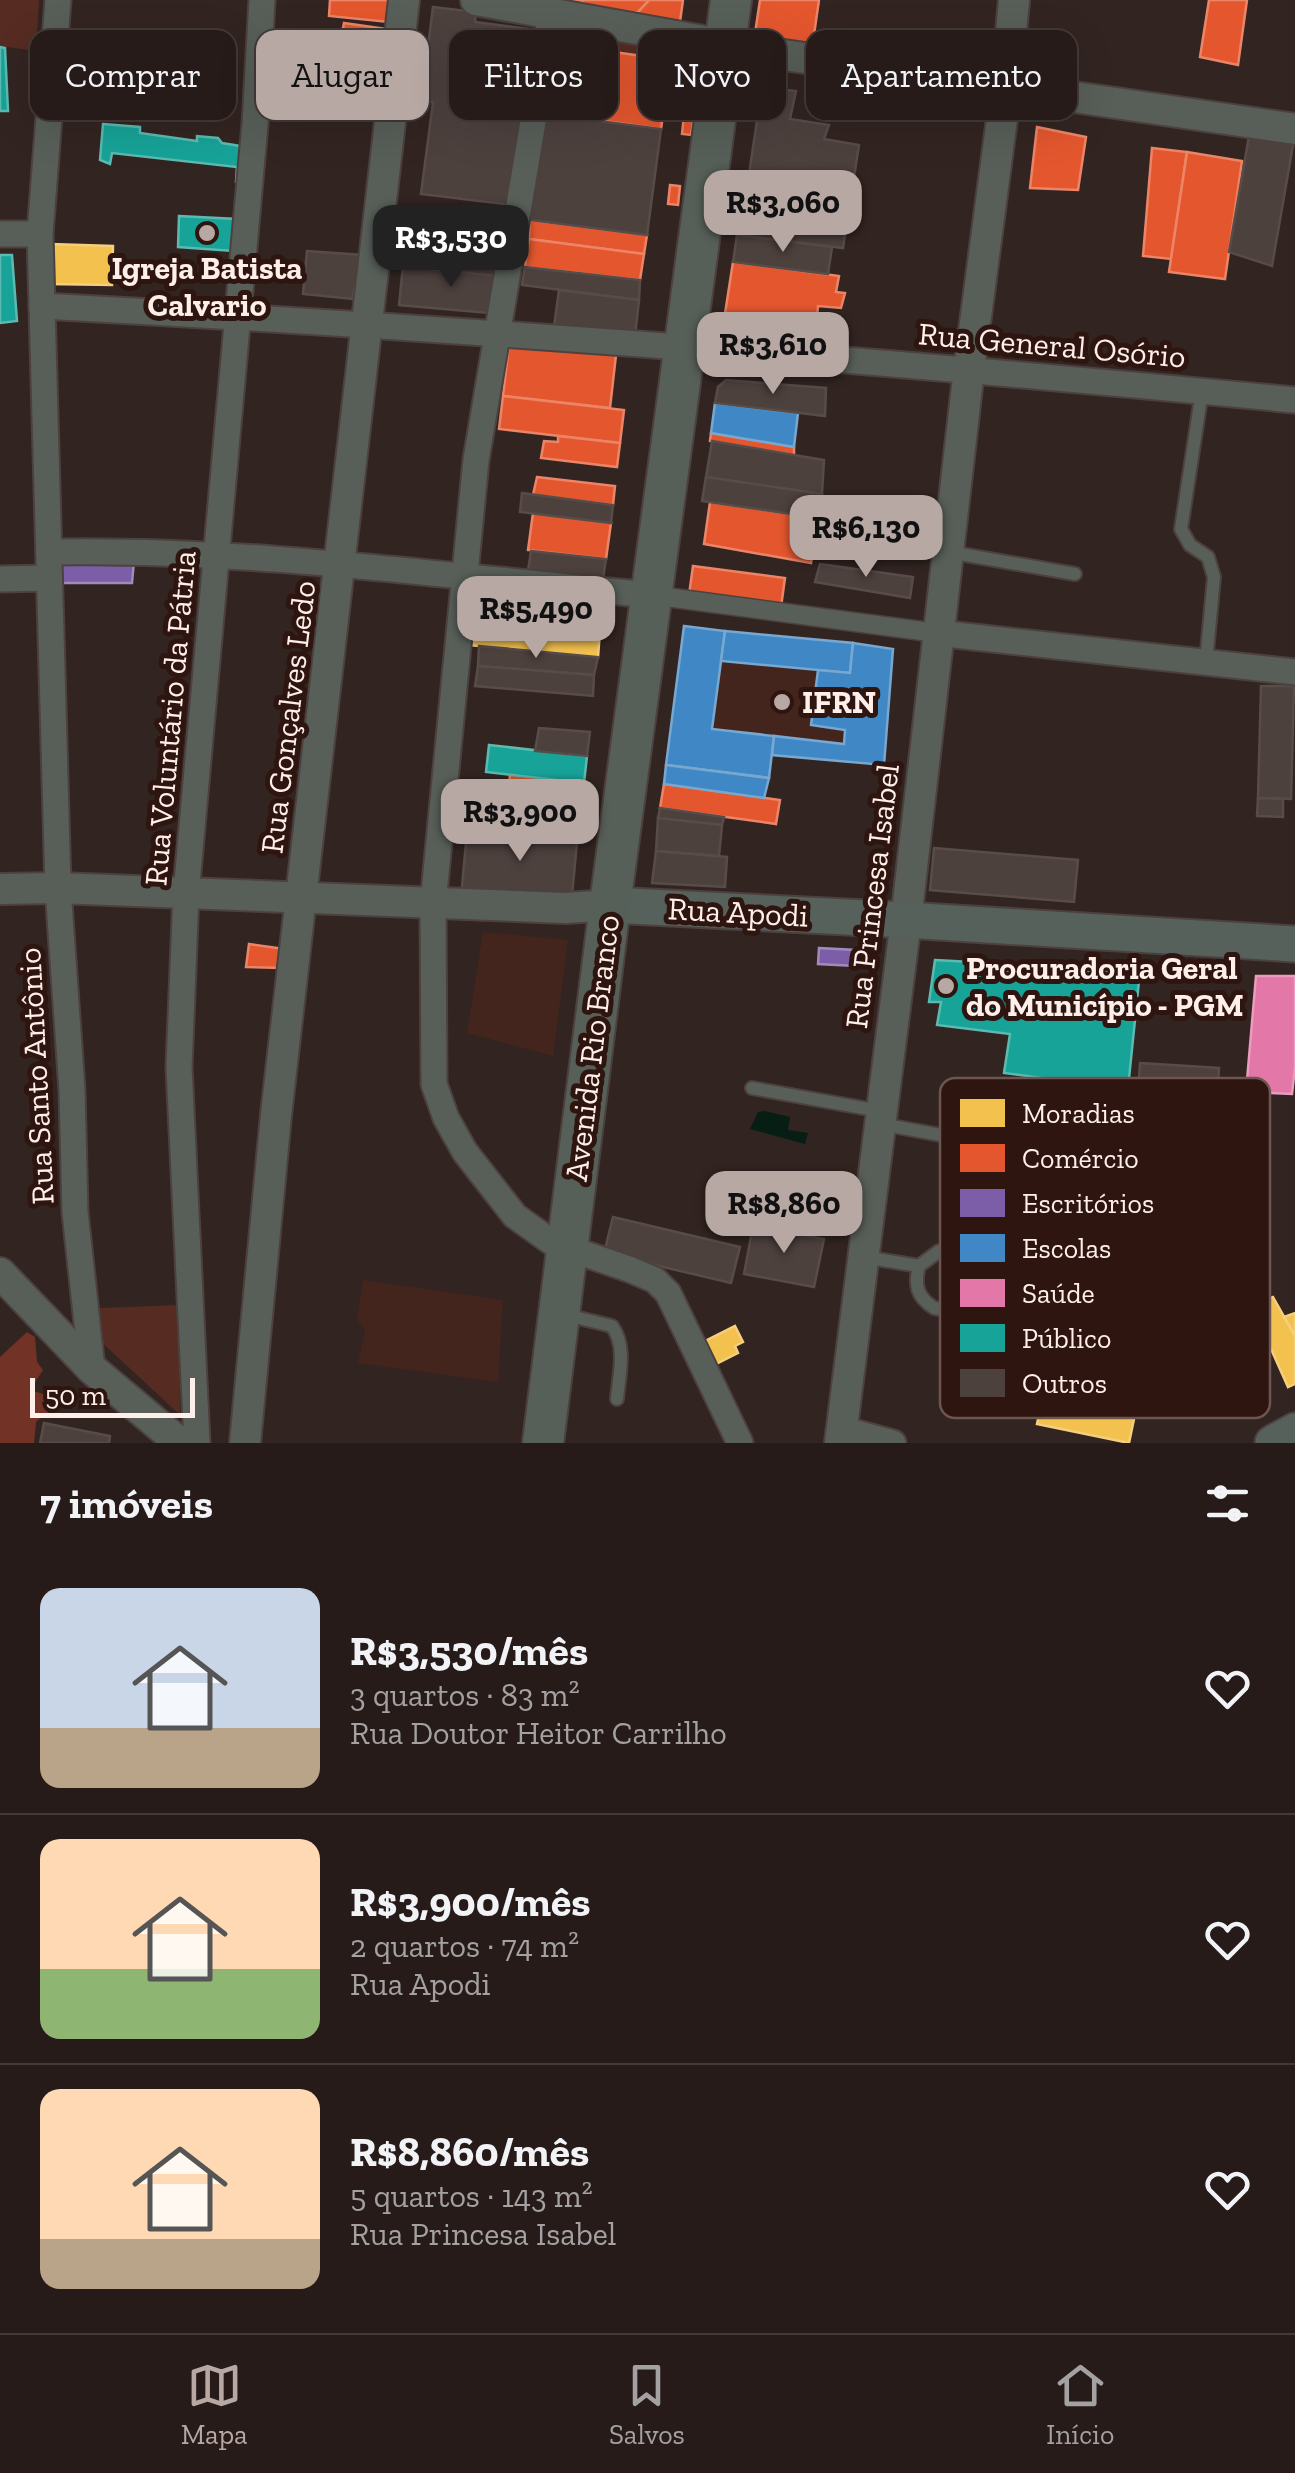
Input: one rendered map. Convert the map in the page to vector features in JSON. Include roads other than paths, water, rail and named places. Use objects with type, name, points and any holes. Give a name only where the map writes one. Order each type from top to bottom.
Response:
[{"type":"main road","name":"Avenida Rio Branco","points":[[727,30],[731,0]]},
{"type":"main road","name":"Avenida Rio Branco","points":[[544,1443],[610,905],[715,120]]},
{"type":"main road","name":"Rua Apodi","points":[[610,905],[1295,944]]},
{"type":"main road","points":[[1272,1443],[1295,1431]]},
{"type":"street","name":"Rua Santo Antônio","points":[[58,0],[40,234],[58,888],[72,1090],[75,1212],[92,1370]]},
{"type":"street","name":"Rua Voluntário da Pátria","points":[[197,1443],[178,1067],[186,894],[218,554],[262,0]]},
{"type":"street","name":"Rua Gonçalves Ledo","points":[[246,1443],[276,1115],[404,0]]},
{"type":"street","points":[[476,0],[552,7],[657,30]]},
{"type":"street","name":"Rua Princesa Isabel","points":[[1011,30],[1014,0]]},
{"type":"street","points":[[552,7],[476,460],[433,904],[434,1084],[446,1118],[465,1152],[515,1216],[566,1250],[629,1269],[655,1280],[668,1293],[740,1443]]},
{"type":"street","points":[[1077,98],[1295,130]]},
{"type":"street","name":"Rua Princesa Isabel","points":[[841,1436],[1002,120]]},
{"type":"street","points":[[0,234],[40,234]]},
{"type":"street","name":"Rua General Osório","points":[[42,306],[498,333],[969,369],[1295,400]]},
{"type":"street","points":[[0,578],[49,565],[146,550],[218,554],[650,596],[1295,672]]},
{"type":"street","name":"Rua Apodi","points":[[0,888],[566,908],[610,905]]},
{"type":"street","points":[[0,1273],[92,1370],[180,1443]]},
{"type":"street","points":[[841,1436],[893,1443]]},
{"type":"lane","points":[[1202,392],[1181,529],[1190,544],[1208,557],[1214,577],[1206,662]]},
{"type":"lane","points":[[946,552],[1075,574]]},
{"type":"lane","points":[[752,1088],[940,1130]]},
{"type":"lane","points":[[940,1251],[919,1266],[916,1288],[920,1296],[940,1309]]},
{"type":"lane","points":[[864,1257],[919,1266]]},
{"type":"lane","points":[[558,1314],[590,1318],[612,1326],[621,1346],[617,1399]]},
{"type":"place","name":"Igreja Batista Calvario","points":[[207,233]]},
{"type":"place","name":"IFRN","points":[[782,702]]},
{"type":"place","name":"Procuradoria Geral do Município - PGM","points":[[946,986]]}]
